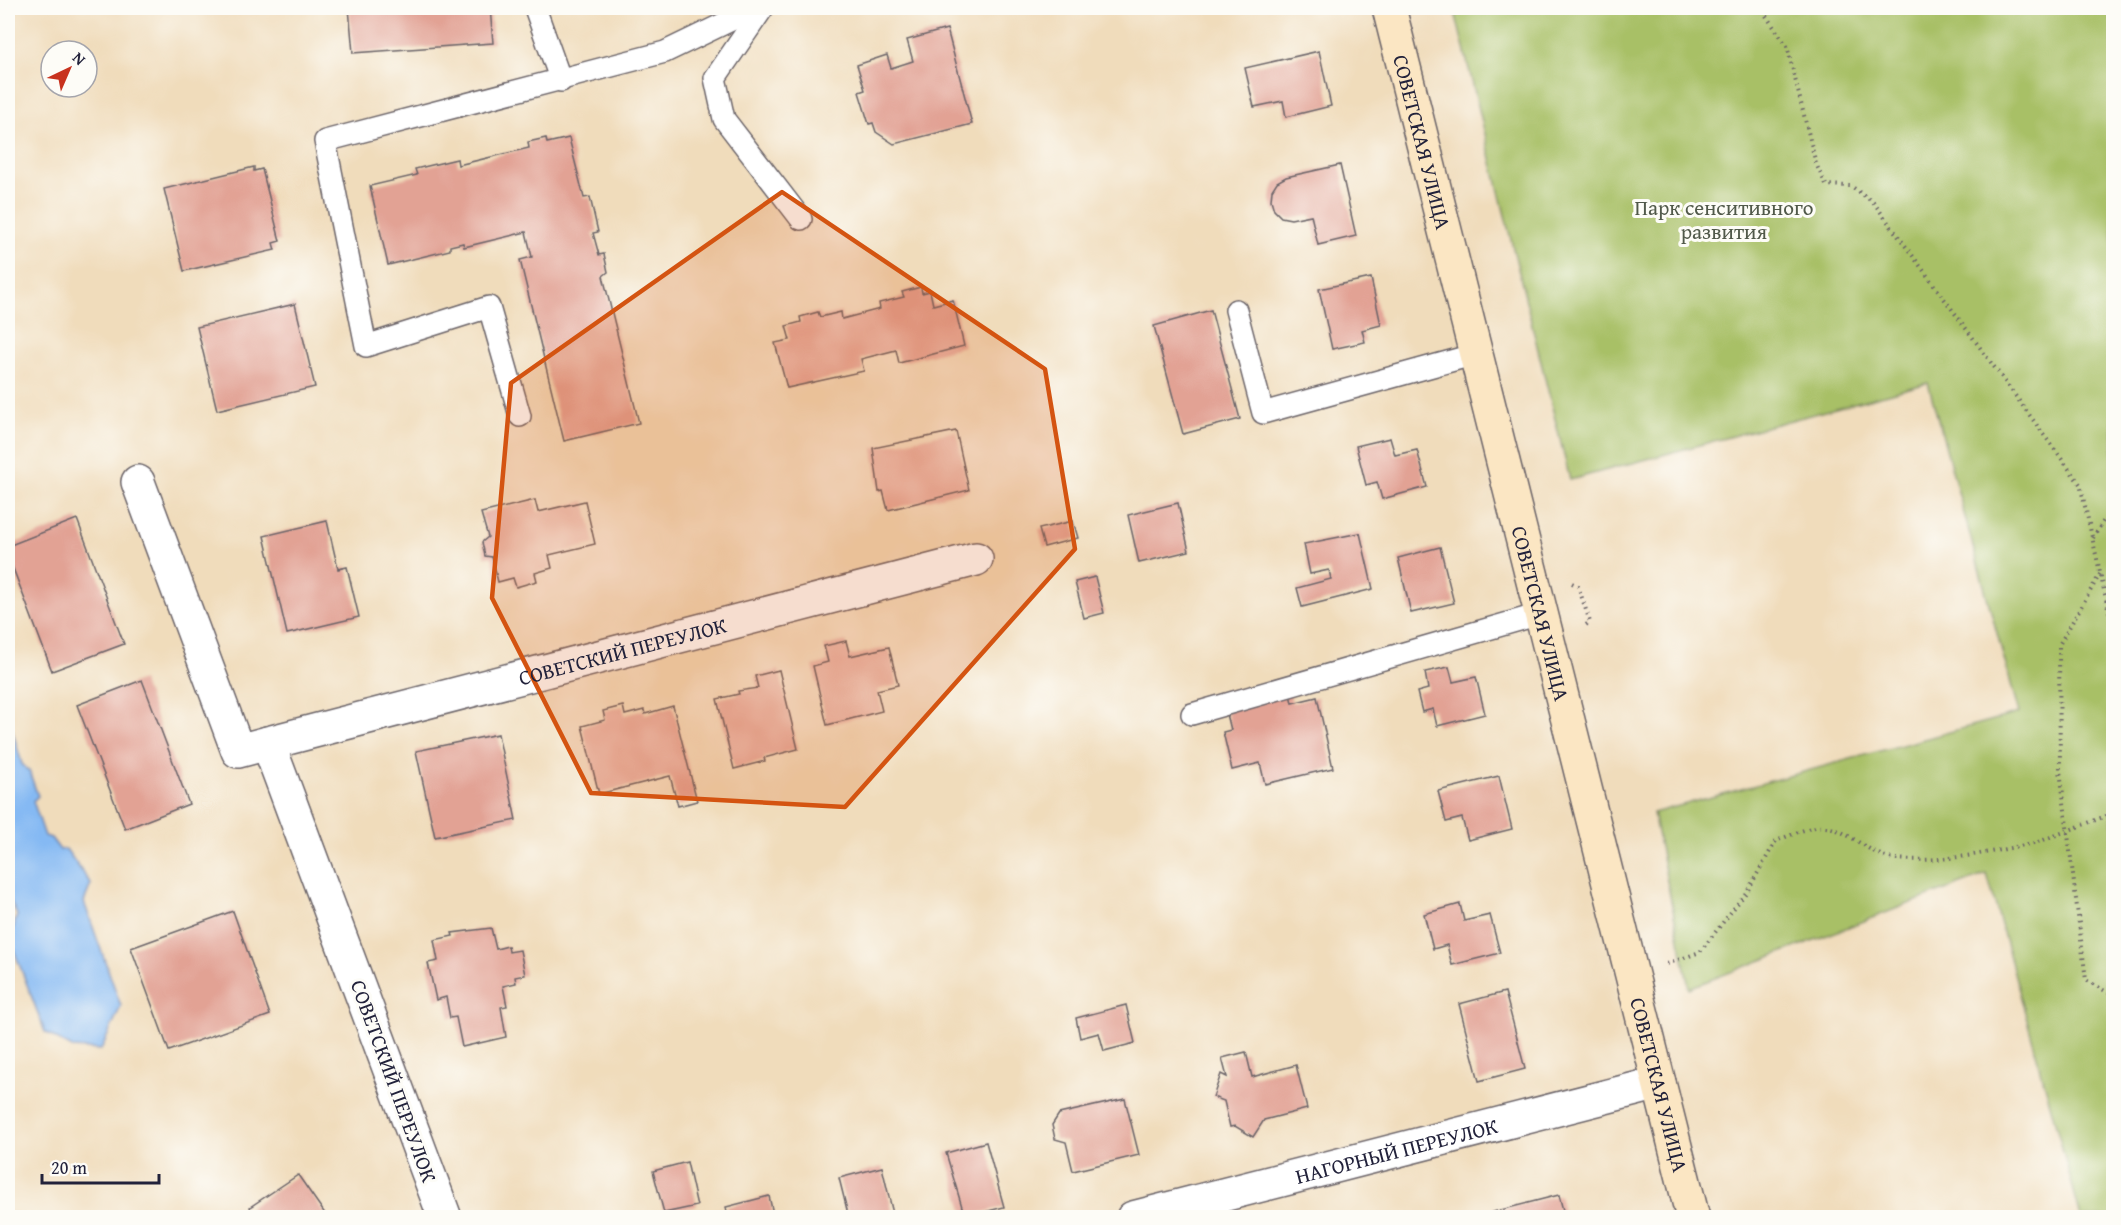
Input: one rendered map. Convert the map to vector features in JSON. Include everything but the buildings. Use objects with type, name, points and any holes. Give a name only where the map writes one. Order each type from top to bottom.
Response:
[{"type":"main road","name":"СОВЕТСКАЯ УЛИЦА","points":[[1389,8],[1693,1218]]},
{"type":"street","name":"СОВЕТСКИЙ ПЕРЕУЛОК","points":[[138,482],[238,751],[976,559]]},
{"type":"street","name":"СОВЕТСКИЙ ПЕРЕУЛОК","points":[[268,743],[445,1218]]},
{"type":"street","name":"НАГОРНЫЙ ПЕРЕУЛОК","points":[[1133,1218],[1659,1083]]},
{"type":"lane","points":[[535,8],[561,81]]},
{"type":"lane","points":[[519,416],[489,307],[366,346],[326,141],[665,52],[756,8]]},
{"type":"lane","points":[[763,8],[715,78],[724,119],[801,219]]},
{"type":"lane","points":[[1236,310],[1263,413],[1476,354]]},
{"type":"lane","points":[[1192,714],[1540,614]]},
{"type":"path","points":[[1727,8],[1762,10],[1786,46],[1816,164],[1826,185],[1851,186],[1874,203],[2080,484],[2114,634]]},
{"type":"path","points":[[2093,539],[2114,504]]},
{"type":"path","points":[[2100,573],[2059,645],[2060,770],[2086,980],[2114,996]]},
{"type":"path","points":[[1660,967],[1700,952],[1748,890],[1776,841],[1817,826],[1840,832],[1894,859],[1969,857],[2038,842],[2114,813]]},
{"type":"highlighted area","points":[[782,192],[1045,369],[1075,549],[845,807],[591,793],[492,598],[511,383]]},
{"type":"green space","name":"Парк сенситивного развития","points":[[1454,8],[2113,8],[2113,1217],[2081,1217],[1987,874],[1689,988],[1653,813],[2019,713],[1928,383],[1570,480]]},
{"type":"water","points":[[11,726],[22,764],[29,771],[38,796],[33,801],[45,836],[51,838],[60,850],[66,849],[91,884],[84,902],[121,1006],[101,1050],[72,1048],[45,1032],[10,940],[17,915],[8,896],[8,727]]}]
